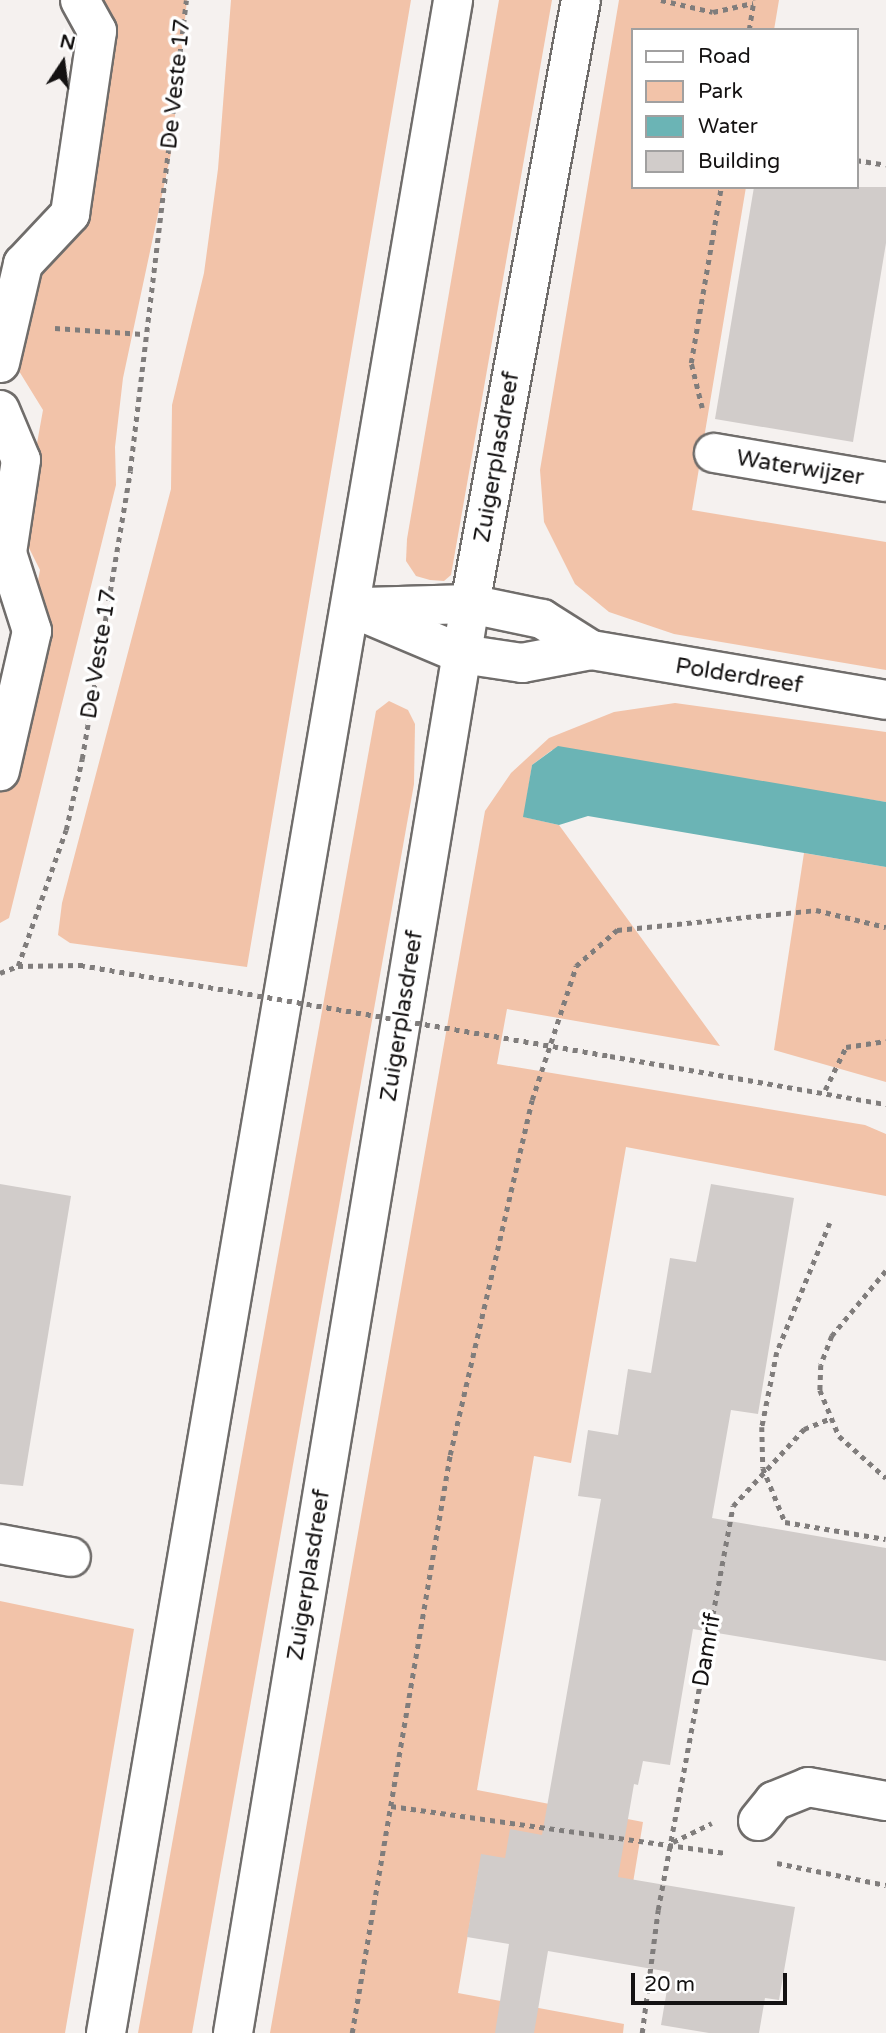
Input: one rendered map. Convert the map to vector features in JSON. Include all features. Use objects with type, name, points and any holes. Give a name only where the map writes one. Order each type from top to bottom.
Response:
[{"type":"main road","points":[[0,363],[4,324],[23,264],[70,214],[97,31],[80,0]]},
{"type":"main road","points":[[106,2033],[453,0]]},
{"type":"main road","name":"Zuigerplasdreef","points":[[233,2033],[470,604],[581,0]]},
{"type":"main road","points":[[0,410],[21,460],[7,553],[32,631],[0,771]]},
{"type":"main road","name":"Waterwijzer","points":[[713,453],[886,482]]},
{"type":"main road","name":"Polderdreef","points":[[349,607],[470,604],[542,619],[591,650]]},
{"type":"main road","name":"Polderdreef","points":[[349,607],[462,654],[522,663],[591,650],[886,700]]},
{"type":"main road","points":[[0,1544],[71,1558]]},
{"type":"main road","points":[[758,1821],[774,1801],[808,1787],[886,1801]]},
{"type":"path","name":"De Veste 17","points":[[18,965],[66,830],[82,759],[130,471],[143,334],[164,200],[186,0]]},
{"type":"path","points":[[661,0],[713,12],[754,2],[748,28]]},
{"type":"path","points":[[858,160],[886,165]]},
{"type":"path","points":[[713,453],[691,363],[721,189]]},
{"type":"path","points":[[4,324],[143,334]]},
{"type":"path","points":[[352,2033],[450,1455],[532,1100],[576,966],[617,930],[816,909],[886,927]]},
{"type":"path","points":[[0,973],[18,965],[80,965],[825,1090],[886,1104]]},
{"type":"path","points":[[825,1090],[846,1047],[886,1041]]},
{"type":"path","points":[[830,1223],[777,1352],[762,1427],[763,1468],[785,1522],[886,1539]]},
{"type":"path","points":[[886,1271],[826,1347],[820,1390],[829,1419],[855,1454],[886,1478]]},
{"type":"path","name":"Damrif","points":[[642,2033],[672,1843],[733,1506],[763,1468],[804,1429],[829,1419]]},
{"type":"path","points":[[391,1806],[672,1843],[739,1856]]},
{"type":"path","points":[[765,1861],[886,1885]]},
{"type":"green space","points":[[83,0],[187,0],[171,153],[123,378],[115,447],[116,485],[9,918],[0,923],[0,781],[40,570],[21,532],[43,410],[6,350],[18,297],[60,243]]},
{"type":"green space","points":[[231,0],[411,0],[247,967],[70,943],[58,935],[62,903],[171,489],[172,405],[204,273],[218,169]]},
{"type":"green space","points":[[499,0],[552,0],[451,575],[444,581],[430,580],[416,576],[406,561],[407,539]]},
{"type":"green space","points":[[619,0],[779,0],[774,28],[630,28],[630,189],[746,189],[692,510],[886,542],[886,670],[674,634],[609,612],[575,584],[544,522],[540,470]]},
{"type":"green space","points":[[389,701],[408,710],[415,724],[414,784],[192,2033],[138,2033],[376,711]]},
{"type":"green space","points":[[675,703],[886,732],[886,802],[552,750],[532,765],[524,817],[559,825],[720,1046],[507,1009],[497,1064],[865,1125],[886,1134],[886,1196],[626,1147],[571,1463],[534,1456],[477,1790],[643,1822],[631,1895],[479,1869],[458,1993],[624,2024],[623,2033],[270,2033],[485,811],[511,773],[549,738],[614,712]]},
{"type":"green space","points":[[804,853],[886,867],[886,1082],[774,1050]]},
{"type":"green space","points":[[0,1601],[134,1629],[65,2033],[0,2033]]},
{"type":"water","points":[[558,746],[886,802],[886,867],[588,816],[559,825],[523,817],[532,765]]},
{"type":"building","points":[[886,187],[886,243],[853,442],[715,419],[754,189]]},
{"type":"building","points":[[0,1184],[71,1196],[23,1486],[0,1484]]},
{"type":"building","points":[[711,1184],[794,1198],[758,1414],[731,1410],[712,1518],[886,1548],[886,1661],[693,1629],[670,1765],[643,1761],[638,1785],[634,1784],[618,1877],[795,1907],[779,2000],[765,1998],[759,2033],[709,2033],[661,2025],[670,1972],[548,1951],[534,2033],[495,2033],[509,1944],[467,1937],[481,1854],[505,1858],[510,1829],[542,1835],[601,1499],[578,1496],[588,1430],[618,1435],[628,1369],[651,1373],[670,1258],[696,1262]]}]
